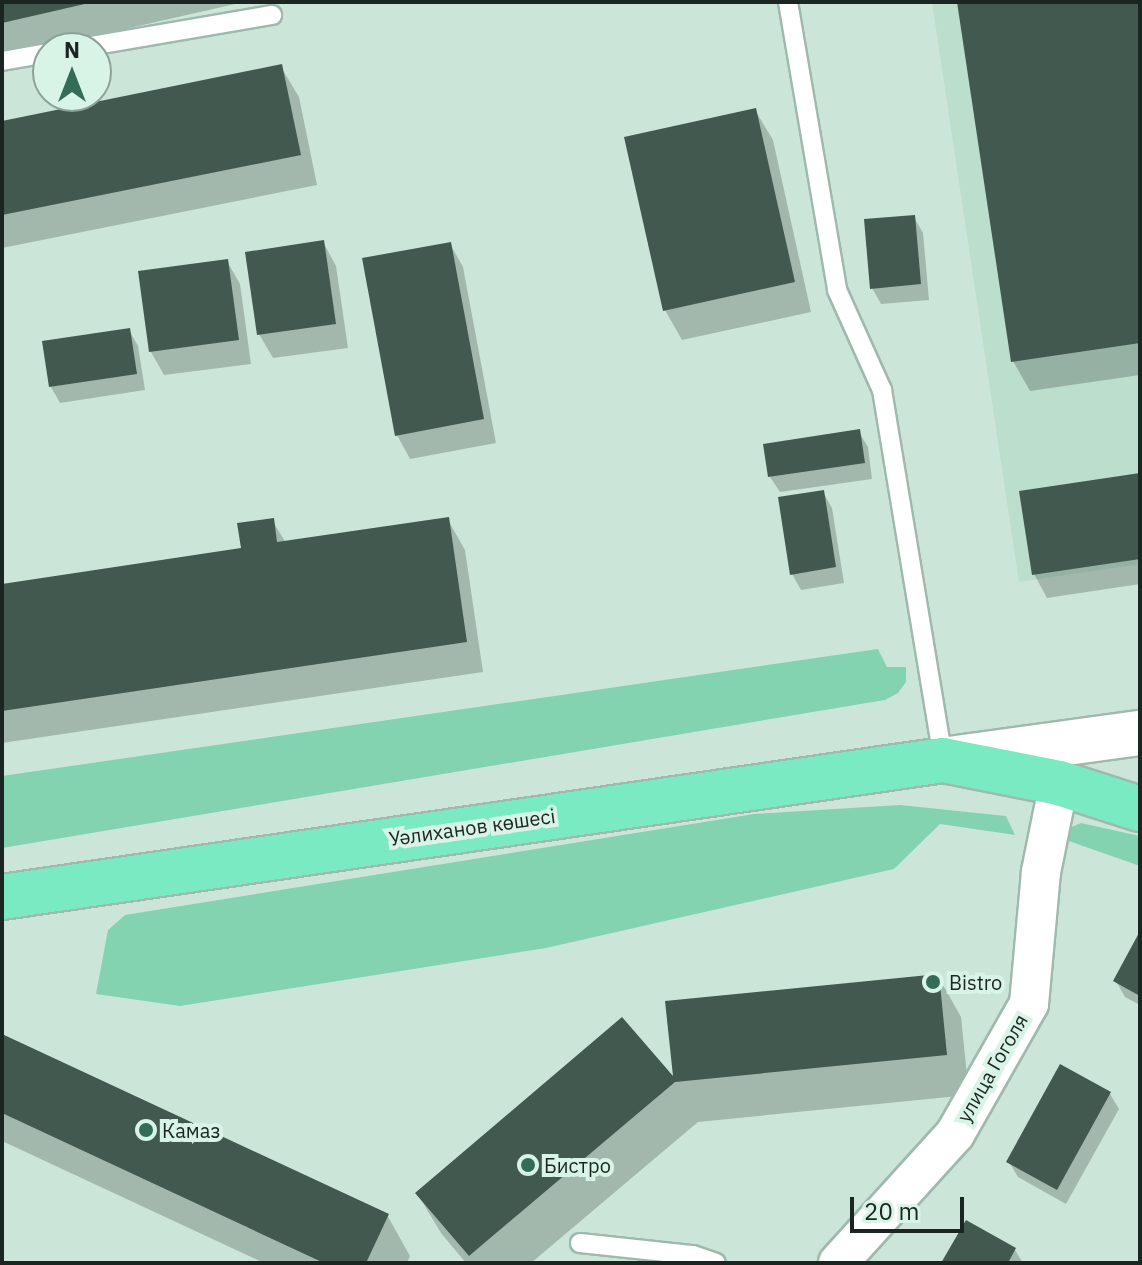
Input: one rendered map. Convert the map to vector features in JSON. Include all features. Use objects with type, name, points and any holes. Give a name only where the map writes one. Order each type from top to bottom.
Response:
[{"type":"highway","name":"Уәлиханов көшесі","points":[[2,897],[943,760],[1059,783],[1140,809]]},
{"type":"street","name":"Уәлиханов көшесі","points":[[943,760],[1140,733]]},
{"type":"street","name":"улица Гоголя","points":[[838,1263],[955,1134],[1029,1004],[1041,872],[1059,783]]},
{"type":"lane","points":[[788,2],[837,290],[882,390],[943,760]]},
{"type":"lane","points":[[112,42],[272,15]]},
{"type":"lane","points":[[2,61],[32,56]]},
{"type":"lane","points":[[580,1243],[693,1255],[716,1263]]},
{"type":"shaded area","points":[[932,2],[1140,2],[1140,564],[1019,582]]},
{"type":"green space","points":[[878,649],[887,667],[906,667],[906,682],[898,693],[885,700],[2,848],[2,776]]},
{"type":"green space","points":[[900,805],[1006,816],[1015,835],[940,824],[894,869],[546,948],[180,1006],[96,994],[108,930],[125,915],[754,814]]},
{"type":"green space","points":[[1081,823],[1140,836],[1140,866],[1063,839],[1065,830]]},
{"type":"building","points":[[2,2],[89,2],[89,3],[2,23]]},
{"type":"building","points":[[957,2],[1140,2],[1140,343],[1011,362]]},
{"type":"building","points":[[282,64],[301,155],[2,215],[2,121],[46,112],[112,112],[112,99]]},
{"type":"building","points":[[756,108],[795,282],[663,311],[624,137]]},
{"type":"building","points":[[915,215],[921,284],[870,289],[864,219]]},
{"type":"building","points":[[324,240],[336,324],[257,335],[245,252]]},
{"type":"building","points":[[451,242],[484,419],[395,436],[362,258]]},
{"type":"building","points":[[228,259],[239,340],[149,352],[138,271]]},
{"type":"building","points":[[130,328],[137,374],[49,387],[42,341]]},
{"type":"building","points":[[860,429],[865,463],[768,477],[763,444]]},
{"type":"building","points":[[1140,473],[1140,559],[1032,575],[1019,491]]},
{"type":"building","points":[[824,490],[836,567],[790,575],[778,497]]},
{"type":"building","points":[[449,517],[467,642],[2,711],[2,584],[241,548],[237,523],[274,518],[277,542]]},
{"type":"building","points":[[1140,931],[1140,996],[1113,981]]},
{"type":"building","points":[[939,974],[947,1055],[675,1082],[469,1256],[415,1193],[622,1017],[673,1076],[665,1001]]},
{"type":"building","points":[[2,1034],[389,1214],[366,1263],[324,1263],[2,1113]]},
{"type":"building","points":[[1060,1064],[1111,1092],[1057,1190],[1006,1162]]},
{"type":"building","points":[[966,1220],[1016,1248],[1008,1263],[941,1263]]},
{"type":"place","name":"Bistro","points":[[933,982]]},
{"type":"place","name":"Камаз","points":[[146,1130]]},
{"type":"place","name":"Бистро","points":[[528,1165]]}]
